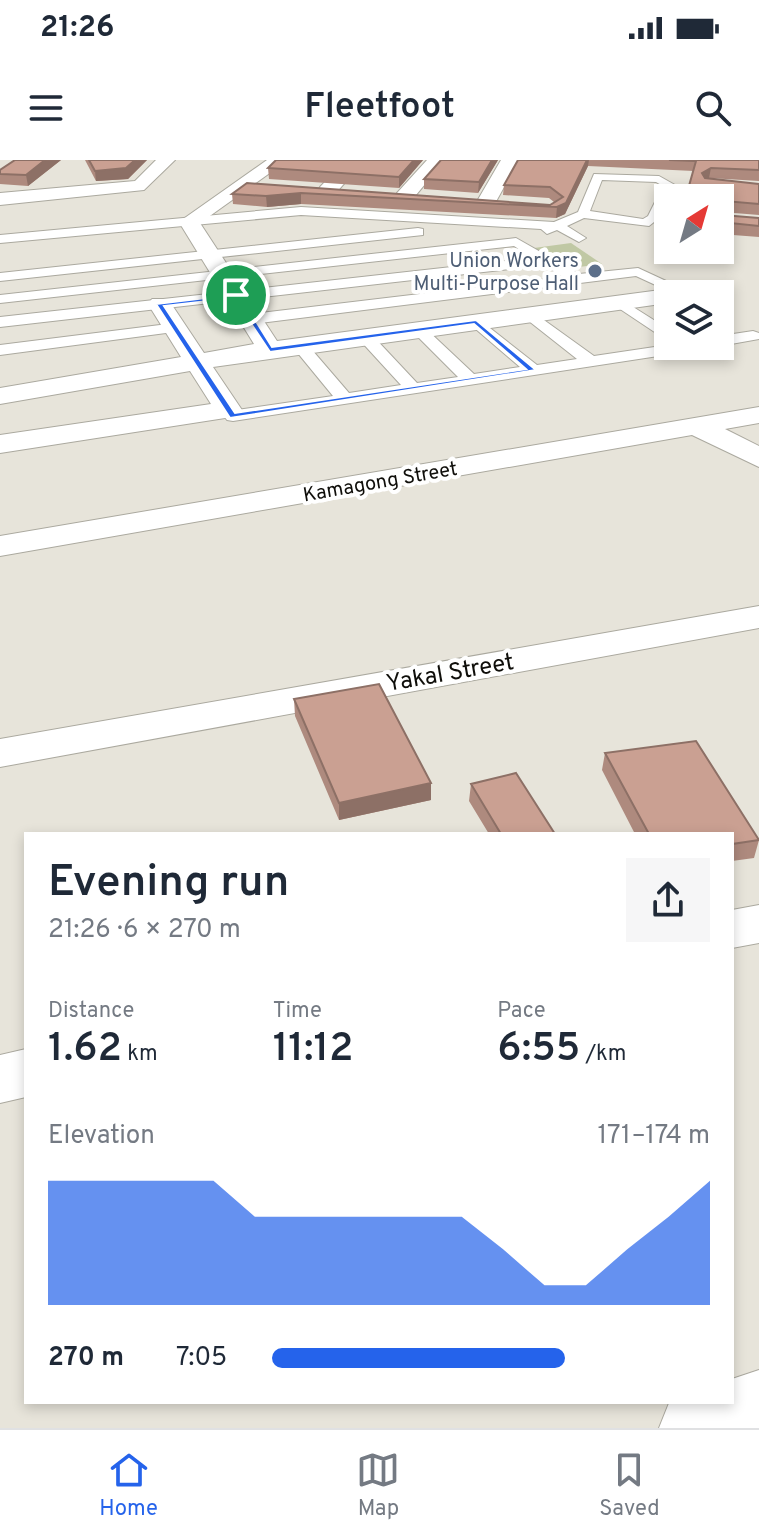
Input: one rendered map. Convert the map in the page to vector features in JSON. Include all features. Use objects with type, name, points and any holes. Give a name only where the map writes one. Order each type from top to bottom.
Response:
[{"type":"street","points":[[0,199],[138,186],[166,160]]},
{"type":"street","points":[[267,160],[278,160]]},
{"type":"street","points":[[270,349],[196,233],[215,204],[278,160]]},
{"type":"street","points":[[356,160],[320,191],[358,194]]},
{"type":"street","points":[[432,199],[397,196],[436,160]]},
{"type":"street","points":[[486,203],[510,160]]},
{"type":"street","points":[[30,196],[50,178]]},
{"type":"street","points":[[246,185],[273,187]]},
{"type":"street","points":[[459,201],[549,207]]},
{"type":"street","points":[[0,396],[270,349],[654,298]]},
{"type":"street","points":[[0,444],[228,410],[160,304]]},
{"type":"street","name":"Kamagong Street","points":[[0,546],[759,415]]},
{"type":"street","points":[[696,426],[759,458]]},
{"type":"street","name":"Yakal Street","points":[[0,753],[759,617]]},
{"type":"street","points":[[734,929],[759,924]]},
{"type":"street","points":[[0,1079],[24,1073]]},
{"type":"street","points":[[694,1428],[759,1405]]},
{"type":"lane","points":[[0,299],[516,242],[583,214],[645,223],[653,218],[669,185],[659,179],[598,176],[583,214]]},
{"type":"lane","points":[[215,204],[558,226],[579,238]]},
{"type":"lane","points":[[0,277],[301,211]]},
{"type":"lane","points":[[302,227],[392,217]]},
{"type":"lane","points":[[0,239],[502,223]]},
{"type":"lane","points":[[516,242],[577,279]]},
{"type":"lane","points":[[0,322],[546,261]]},
{"type":"lane","points":[[252,319],[638,272],[654,280]]},
{"type":"lane","points":[[537,283],[573,309]]},
{"type":"lane","points":[[619,302],[654,326]]},
{"type":"lane","points":[[530,315],[590,361]]},
{"type":"lane","points":[[476,322],[533,370]]},
{"type":"lane","points":[[0,350],[176,328]]},
{"type":"lane","points":[[419,330],[471,380]]},
{"type":"lane","points":[[734,339],[753,336]]},
{"type":"lane","points":[[365,337],[414,389]]},
{"type":"lane","points":[[300,346],[345,399]]},
{"type":"lane","points":[[228,410],[233,416],[654,351]]},
{"type":"green space","points":[[571,243],[602,264],[564,269],[534,248]]},
{"type":"building","points":[[15,160],[45,160],[26,175],[0,174],[0,170]]},
{"type":"building","points":[[89,160],[135,160],[126,168],[95,171]]},
{"type":"building","points":[[276,160],[414,160],[399,177],[268,168]]},
{"type":"building","points":[[441,160],[492,160],[479,182],[424,179]]},
{"type":"building","points":[[518,160],[587,160],[566,203],[557,207],[301,193],[266,196],[232,194],[247,183],[550,205],[563,197],[550,187],[504,185]]},
{"type":"building","points":[[669,160],[759,160],[759,170],[711,168],[702,173],[705,178],[759,184],[759,204],[734,202],[734,184],[690,184],[696,161]]},
{"type":"building","points":[[734,216],[759,218],[759,226],[734,223]]},
{"type":"building","points":[[379,684],[431,783],[339,803],[294,699]]},
{"type":"building","points":[[696,741],[759,840],[734,844],[734,832],[648,832],[605,753]]},
{"type":"building","points":[[516,773],[554,832],[500,832],[471,784]]},
{"type":"place","name":"Union Workers Multi-Purpose Hall","points":[[595,271]]},
{"type":"route","points":[[236,295],[270,349],[476,322],[533,370],[233,416],[160,304],[236,295]]}]
